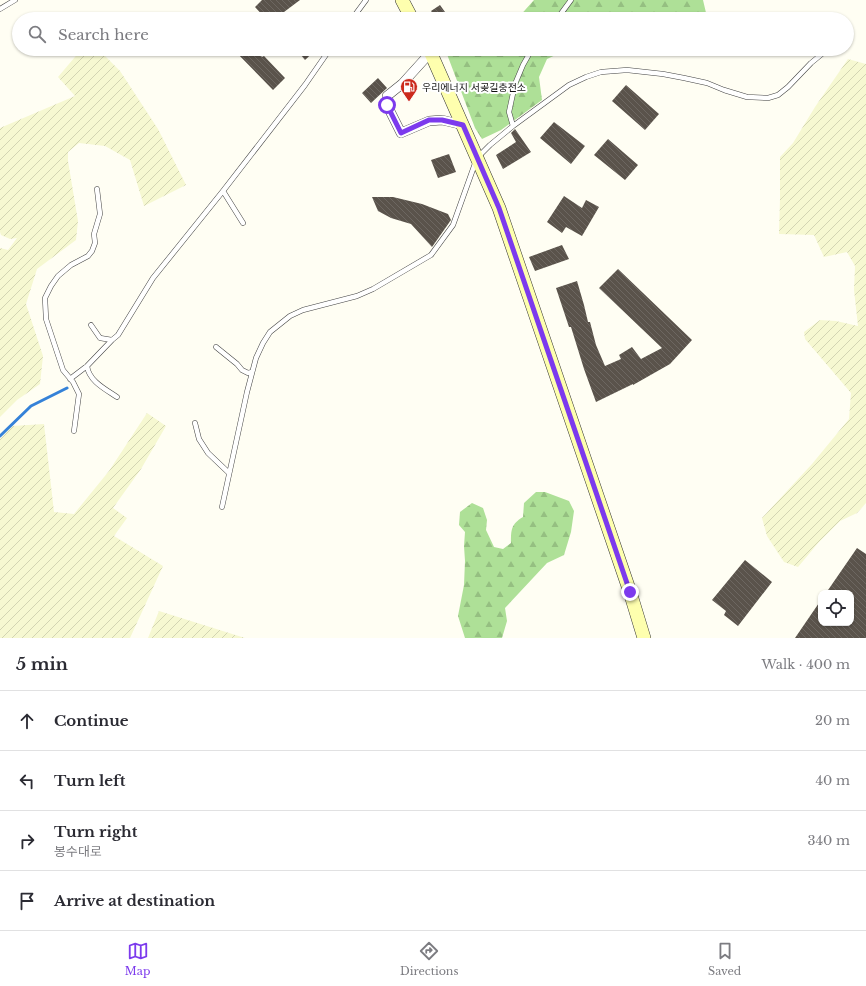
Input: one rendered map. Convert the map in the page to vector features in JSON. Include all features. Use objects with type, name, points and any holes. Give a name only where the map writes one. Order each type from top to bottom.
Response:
[{"type":"main road","points":[[402,0],[408,12]]},
{"type":"main road","points":[[432,56],[499,208],[630,592],[644,638]]},
{"type":"main road","points":[[630,592],[653,638]]},
{"type":"street","points":[[426,56],[402,84],[387,96],[387,105],[401,133],[429,120],[442,120],[463,125]]},
{"type":"lane","points":[[0,9],[15,0]]},
{"type":"lane","points":[[357,12],[366,0]]},
{"type":"lane","points":[[562,12],[571,0]]},
{"type":"lane","points":[[70,379],[87,366],[118,335],[153,278],[223,191],[305,85],[325,56]]},
{"type":"lane","points":[[513,126],[510,112],[515,84],[528,56]]},
{"type":"lane","points":[[222,507],[252,372],[256,358],[270,332],[290,316],[303,310],[356,296],[373,289],[431,255],[454,225],[478,158],[490,145],[513,126],[568,85],[601,72],[626,70],[656,73],[707,83],[747,97],[768,98],[778,95],[788,88],[820,56]]},
{"type":"lane","points":[[74,431],[79,394],[76,387],[62,370],[46,319],[45,298],[58,276],[70,265],[88,256],[92,251],[95,243],[94,234],[100,214],[97,189]]},
{"type":"lane","points":[[223,191],[243,223]]},
{"type":"lane","points":[[91,325],[100,338],[112,340]]},
{"type":"lane","points":[[216,347],[242,370],[248,373],[252,372]]},
{"type":"lane","points":[[87,366],[89,373],[97,383],[116,397]]},
{"type":"lane","points":[[195,424],[199,439],[208,453],[229,473]]},
{"type":"green space","points":[[534,0],[703,0],[706,12],[523,12]]},
{"type":"green space","points":[[76,56],[105,56],[120,71],[158,129],[186,185],[144,206],[130,160],[105,146],[79,143],[68,152],[68,161],[78,221],[76,240],[37,269],[26,304],[43,356],[40,384],[17,400],[0,417],[0,248],[8,250],[17,238],[10,239],[1,235],[0,232],[0,128],[75,96],[58,77]]},
{"type":"green space","points":[[448,56],[553,56],[547,59],[539,77],[542,100],[501,130],[482,139],[475,128]]},
{"type":"green space","points":[[848,59],[866,64],[866,503],[857,513],[840,521],[819,542],[798,567],[784,562],[767,536],[762,518],[812,464],[849,419],[851,393],[805,339],[804,332],[820,320],[836,321],[858,326],[854,290],[855,266],[847,252],[824,257],[814,235],[779,234],[780,157],[793,143],[815,107]]},
{"type":"green space","points":[[147,413],[166,426],[141,469],[113,508],[127,518],[114,536],[163,566],[130,638],[0,638],[0,439],[12,426],[44,424],[54,512],[74,514],[109,471]]},
{"type":"green space","points":[[536,492],[545,492],[569,501],[574,511],[571,532],[564,555],[547,563],[505,608],[507,621],[502,638],[465,638],[458,616],[464,585],[465,561],[465,532],[459,525],[460,512],[472,503],[483,508],[487,520],[486,530],[494,547],[503,549],[511,543],[512,528],[516,522],[523,517],[524,503]]},
{"type":"green space","points":[[159,611],[245,638],[148,638]]},
{"type":"building","points":[[262,0],[300,0],[284,12],[260,12],[255,7]]},
{"type":"building","points":[[440,5],[445,12],[432,12]]},
{"type":"building","points":[[240,56],[264,56],[285,78],[273,90]]},
{"type":"building","points":[[302,56],[309,56],[305,60]]},
{"type":"building","points":[[378,78],[387,88],[371,103],[362,93]]},
{"type":"building","points":[[626,85],[659,114],[645,130],[612,101]]},
{"type":"building","points":[[554,122],[585,146],[571,164],[540,138]]},
{"type":"building","points":[[515,129],[531,152],[503,169],[496,155],[516,142],[511,133]]},
{"type":"building","points":[[608,139],[638,165],[625,180],[594,155]]},
{"type":"building","points":[[449,154],[456,172],[438,178],[431,160]]},
{"type":"building","points":[[564,196],[582,208],[586,200],[599,207],[582,236],[566,227],[562,233],[547,222]]},
{"type":"building","points":[[372,197],[393,197],[422,204],[448,214],[451,220],[432,247],[411,224],[391,218],[378,211]]},
{"type":"building","points":[[562,245],[569,259],[535,271],[529,257]]},
{"type":"building","points":[[618,269],[692,340],[670,364],[633,385],[596,402],[571,327],[569,327],[556,288],[577,281],[588,322],[590,322],[596,345],[605,366],[621,359],[619,355],[632,347],[641,359],[662,348],[599,288]]},
{"type":"building","points":[[857,548],[866,554],[866,638],[795,638],[818,604],[818,626],[854,626],[854,590],[828,590]]},
{"type":"building","points":[[745,560],[772,582],[738,626],[724,615],[726,611],[712,600]]},
{"type":"waterway","points":[[0,436],[31,406],[67,388]]},
{"type":"place","name":"우리에너지 서곶길충전소","points":[[409,102]]},
{"type":"route","points":[[387,105],[401,133],[429,120],[442,120],[463,125],[499,208],[630,592]]}]
